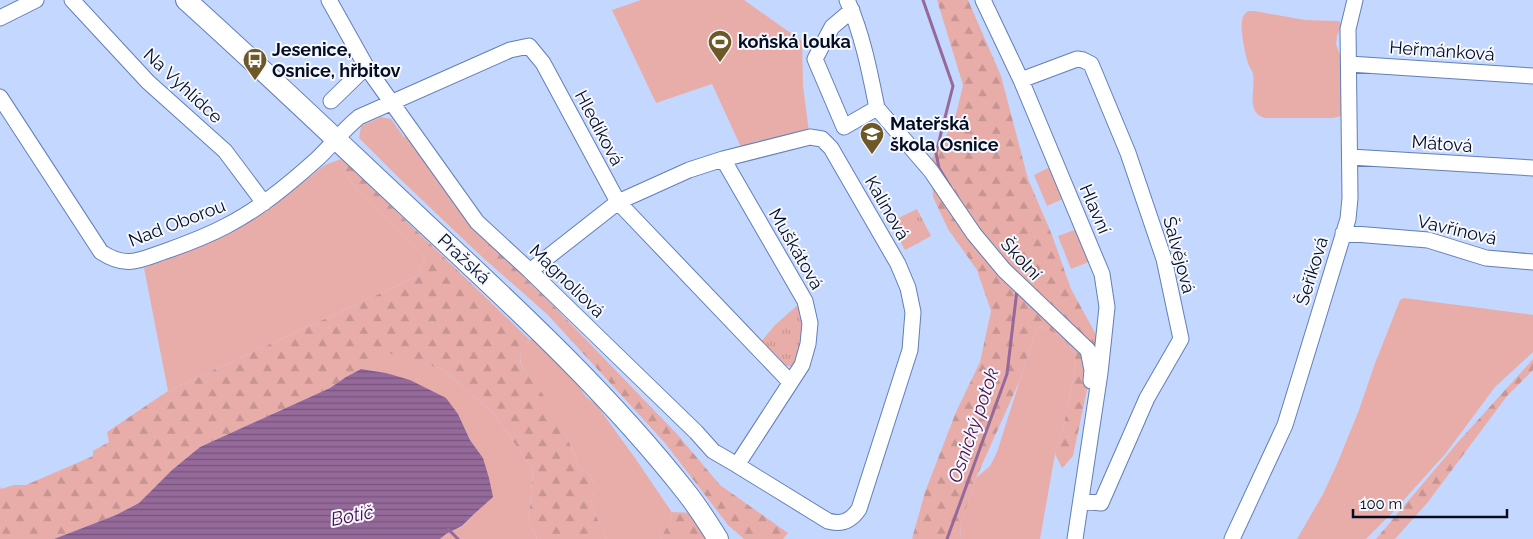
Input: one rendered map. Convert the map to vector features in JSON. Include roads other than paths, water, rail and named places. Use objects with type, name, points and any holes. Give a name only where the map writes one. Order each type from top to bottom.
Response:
[{"type":"main road","name":"Pražská","points":[[186,0],[253,60],[575,366],[623,417],[687,493],[718,539]]},
{"type":"street","points":[[0,18],[36,0]]},
{"type":"street","name":"Na Vyhlídce","points":[[72,0],[148,82],[225,151],[264,203]]},
{"type":"street","name":"Magnoliová","points":[[329,0],[366,67],[477,222],[696,432],[713,451],[828,521],[835,523],[844,522]]},
{"type":"street","name":"Hlavní","points":[[983,0],[1021,80],[1102,274],[1107,307],[1100,373],[1088,446]]},
{"type":"street","name":"Šeříková","points":[[1232,539],[1287,420],[1350,209],[1348,29],[1354,0]]},
{"type":"street","points":[[849,5],[868,65],[876,108],[844,127],[815,59],[832,27],[849,5]]},
{"type":"street","name":"Hledíková","points":[[336,139],[359,117],[510,50],[529,46],[543,63],[618,202],[790,382]]},
{"type":"street","name":"Šalvějová","points":[[1021,80],[1077,59],[1091,64],[1128,154],[1164,259],[1181,339],[1147,398],[1102,503],[1081,501]]},
{"type":"street","name":"Heřmánková","points":[[1349,64],[1533,76]]},
{"type":"street","points":[[331,101],[366,67]]},
{"type":"street","name":"Nad Oborou","points":[[0,97],[101,252],[112,259],[124,263],[179,246],[226,227],[264,203],[314,161],[336,139]]},
{"type":"street","name":"Školní","points":[[876,108],[931,171],[974,234],[1004,270],[1088,350],[1092,370],[1083,428],[1088,446]]},
{"type":"street","name":"Kalinová","points":[[530,271],[618,202],[689,170],[722,159],[810,137],[822,139],[836,156],[898,264],[908,288],[913,312],[910,350],[859,509],[851,519],[844,522]]},
{"type":"street","name":"Mátová","points":[[1350,157],[1533,168]]},
{"type":"street","name":"Muškátová","points":[[722,159],[805,300],[810,324],[808,344],[802,365],[737,465]]},
{"type":"street","name":"Vavřínová","points":[[1344,233],[1428,240],[1486,258],[1533,262]]},
{"type":"street","points":[[1075,539],[1088,446]]},
{"type":"water","points":[[361,369],[386,373],[410,380],[446,398],[458,414],[470,440],[483,458],[493,497],[462,526],[440,539],[54,539],[116,515],[139,503],[172,470],[200,447],[330,388]]},
{"type":"waterway","name":"Osnický potok","points":[[923,0],[953,86],[936,153],[939,168],[950,186]]},
{"type":"waterway","name":"Osnický potok","points":[[947,539],[1007,374],[1017,290]]},
{"type":"waterway","name":"Botič","points":[[448,529],[458,539]]},
{"type":"place","name":"koňská louka","points":[[720,63]]},
{"type":"place","name":"Jesenice, Osnice, hřbitov","points":[[255,81]]},
{"type":"place","name":"Mateřská škola Osnice","points":[[872,155]]}]
